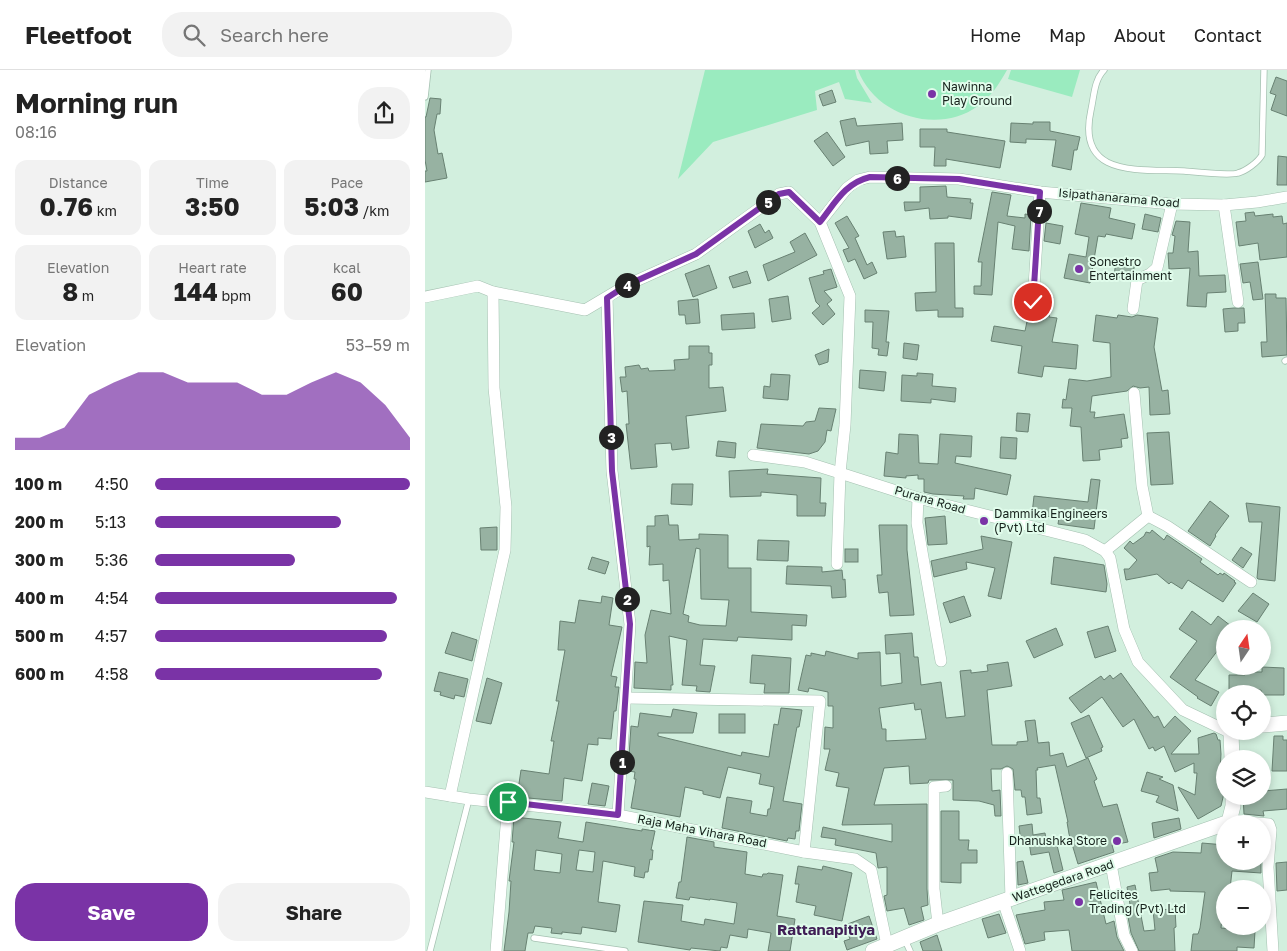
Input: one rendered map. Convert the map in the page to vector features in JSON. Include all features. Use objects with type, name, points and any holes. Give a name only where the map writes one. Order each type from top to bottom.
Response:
[{"type":"street","name":"Isipathanarama Road","points":[[820,222],[847,188],[859,180],[870,177],[959,179],[1040,192],[1172,204],[1225,205],[1287,197]]},
{"type":"street","points":[[425,297],[478,286],[493,292],[585,310],[627,285],[696,254],[779,194],[789,192],[820,222],[850,296],[845,426],[839,473],[837,564]]},
{"type":"street","points":[[1033,302],[1040,192]]},
{"type":"street","points":[[1133,309],[1137,280],[1150,274],[1157,268],[1172,204]]},
{"type":"street","points":[[1225,205],[1238,302]]},
{"type":"street","points":[[450,796],[505,550],[506,507],[494,388],[493,292]]},
{"type":"street","points":[[607,298],[612,471],[630,624],[618,815]]},
{"type":"street","points":[[1134,393],[1142,486],[1148,516]]},
{"type":"street","name":"Purana Road","points":[[753,455],[805,462],[918,498],[1085,540],[1105,551]]},
{"type":"street","points":[[918,498],[917,523],[941,661]]},
{"type":"street","points":[[1148,516],[1105,551],[1110,558],[1125,629],[1138,662],[1183,710],[1216,725]]},
{"type":"street","points":[[1148,516],[1167,526],[1251,582]]},
{"type":"street","points":[[626,698],[820,701],[805,852]]},
{"type":"street","points":[[1271,724],[1287,723]]},
{"type":"street","points":[[1007,774],[1007,900],[1020,951]]},
{"type":"street","points":[[938,924],[934,889],[934,787],[946,786]]},
{"type":"street","name":"Raja Maha Vihara Road","points":[[425,792],[469,799],[618,815],[805,852],[855,859],[871,870],[887,944]]},
{"type":"street","points":[[496,951],[508,802]]},
{"type":"street","name":"Wattegedara Road","points":[[873,951],[887,944],[907,944],[938,924],[1216,827]]},
{"type":"street","points":[[1111,864],[1124,935],[1132,951]]},
{"type":"street","points":[[1268,870],[1273,951]]},
{"type":"lane","points":[[425,97],[428,70]]},
{"type":"lane","points":[[1104,70],[1097,80],[1090,114],[1089,135],[1092,150],[1101,160],[1122,169],[1237,174],[1259,160],[1262,155],[1264,70]]},
{"type":"lane","points":[[430,951],[469,799]]},
{"type":"lane","points":[[534,938],[625,951]]},
{"type":"green space","points":[[705,70],[855,70],[857,78],[872,103],[845,99],[839,82],[815,91],[817,110],[713,142],[678,179]]},
{"type":"green space","name":"Nawinna Play Ground","points":[[858,70],[1007,70],[991,94],[978,106],[962,115],[945,119],[927,119],[909,116],[893,109],[878,99],[866,86]]},
{"type":"green space","points":[[1011,70],[1080,70],[1072,97],[1008,79]]},
{"type":"building","points":[[1276,77],[1287,81],[1287,116],[1271,110],[1276,95],[1270,93]]},
{"type":"building","points":[[832,90],[836,102],[823,106],[819,95]]},
{"type":"building","points":[[430,98],[441,99],[440,114],[437,114],[434,130],[438,154],[442,153],[447,178],[425,182],[425,171],[427,171],[425,160],[425,117]]},
{"type":"building","points":[[855,118],[857,126],[902,123],[903,140],[887,141],[888,153],[870,154],[869,141],[846,146],[840,121]]},
{"type":"building","points":[[1033,122],[1050,122],[1050,131],[1080,137],[1077,150],[1074,150],[1071,170],[1052,166],[1056,140],[1026,139],[1026,143],[1010,142],[1011,123],[1033,124]]},
{"type":"building","points":[[920,129],[947,129],[947,132],[1005,141],[1000,168],[946,159],[946,166],[934,166],[935,147],[920,147]]},
{"type":"building","points":[[827,132],[845,157],[833,166],[814,141]]},
{"type":"building","points":[[1278,156],[1287,157],[1287,185],[1277,185]]},
{"type":"building","points":[[946,186],[947,197],[971,199],[970,203],[973,203],[971,219],[948,216],[948,218],[930,219],[929,208],[905,211],[904,202],[920,202],[920,187]]},
{"type":"building","points":[[992,192],[1011,195],[1007,216],[1025,218],[1025,214],[1031,215],[1029,251],[1012,249],[1015,226],[998,222],[992,295],[974,294],[974,286],[981,286],[982,262],[978,262]]},
{"type":"building","points":[[1081,203],[1111,208],[1109,218],[1135,224],[1132,239],[1106,234],[1105,237],[1098,236],[1090,283],[1064,278],[1069,254],[1086,257],[1089,237],[1075,234]]},
{"type":"building","points":[[1254,212],[1255,216],[1273,214],[1273,217],[1282,216],[1283,224],[1287,223],[1287,257],[1260,260],[1258,243],[1239,246],[1236,222],[1246,221],[1245,213]]},
{"type":"building","points":[[1145,214],[1161,218],[1158,232],[1142,229]]},
{"type":"building","points":[[847,216],[859,236],[855,238],[867,265],[872,262],[877,273],[864,279],[855,259],[848,262],[843,250],[849,248],[835,223]]},
{"type":"building","points":[[1176,221],[1190,222],[1188,252],[1198,251],[1199,276],[1225,275],[1226,292],[1207,293],[1206,307],[1187,306],[1190,268],[1169,269],[1168,253],[1173,253],[1175,236],[1172,235]]},
{"type":"building","points":[[1046,223],[1063,226],[1060,244],[1044,241]]},
{"type":"building","points":[[760,224],[765,233],[769,230],[773,238],[755,248],[748,231]]},
{"type":"building","points":[[895,231],[896,237],[904,236],[906,257],[887,259],[883,232]]},
{"type":"building","points":[[805,233],[817,255],[768,281],[763,265],[795,252],[790,242]]},
{"type":"building","points":[[935,243],[954,243],[955,308],[963,308],[963,317],[938,317],[938,310],[916,311],[915,293],[936,292]]},
{"type":"building","points":[[1116,260],[1135,262],[1130,279],[1114,277]]},
{"type":"building","points":[[1258,262],[1263,299],[1253,300],[1250,282],[1243,283],[1240,264]]},
{"type":"building","points":[[709,265],[717,288],[693,297],[685,274]]},
{"type":"building","points":[[831,269],[837,287],[824,291],[832,300],[827,304],[835,314],[823,325],[812,313],[820,306],[816,302],[809,278],[824,274],[823,271]]},
{"type":"building","points":[[747,271],[751,283],[733,288],[729,277]]},
{"type":"building","points":[[1265,294],[1276,294],[1276,298],[1286,298],[1287,355],[1262,357],[1261,342],[1267,342]]},
{"type":"building","points":[[1042,295],[1053,297],[1049,317],[1057,318],[1052,342],[1078,345],[1076,369],[1044,366],[1042,377],[1018,373],[1022,346],[991,341],[994,326],[1025,331],[1029,312],[1038,314]]},
{"type":"building","points":[[788,296],[791,319],[772,322],[769,299]]},
{"type":"building","points":[[698,299],[700,323],[686,324],[685,315],[679,315],[678,301]]},
{"type":"building","points":[[1244,308],[1245,323],[1238,323],[1238,331],[1225,332],[1223,309]]},
{"type":"building","points":[[865,310],[889,311],[886,342],[889,342],[887,356],[878,355],[879,349],[872,348],[873,322],[865,322]]},
{"type":"building","points":[[754,313],[755,328],[722,330],[721,315]]},
{"type":"building","points":[[1096,315],[1117,318],[1118,315],[1132,317],[1137,315],[1158,318],[1154,347],[1162,391],[1168,390],[1170,414],[1150,415],[1149,387],[1140,388],[1133,386],[1127,391],[1092,396],[1090,412],[1095,412],[1094,418],[1124,414],[1128,438],[1121,439],[1122,447],[1099,450],[1100,460],[1083,461],[1081,427],[1070,426],[1072,408],[1062,408],[1063,399],[1066,400],[1069,379],[1087,381],[1111,377],[1110,343],[1093,341]]},
{"type":"building","points":[[904,343],[919,345],[917,360],[903,358]]},
{"type":"building","points":[[689,346],[709,346],[709,353],[712,353],[712,365],[709,365],[709,388],[723,387],[726,411],[686,416],[689,448],[672,450],[671,443],[655,444],[657,467],[631,469],[626,424],[629,424],[627,391],[622,392],[620,377],[626,377],[625,367],[639,365],[641,369],[648,368],[649,371],[675,370],[674,360],[689,359]]},
{"type":"building","points":[[829,349],[828,362],[819,365],[815,355]]},
{"type":"building","points":[[860,370],[886,372],[884,391],[859,388]]},
{"type":"building","points":[[917,373],[933,374],[932,386],[956,388],[955,402],[931,399],[931,403],[901,401],[902,375],[917,376]]},
{"type":"building","points":[[771,374],[790,375],[788,400],[763,398],[764,386],[770,387]]},
{"type":"building","points":[[819,408],[836,409],[831,431],[827,430],[825,442],[818,451],[809,454],[757,448],[761,424],[803,426],[806,422],[815,421]]},
{"type":"building","points":[[1017,413],[1030,414],[1028,432],[1016,431]]},
{"type":"building","points":[[1169,432],[1173,484],[1151,485],[1147,433]]},
{"type":"building","points":[[899,434],[918,435],[919,463],[938,464],[940,434],[972,436],[971,457],[956,456],[955,463],[1011,475],[1007,495],[975,488],[974,499],[963,499],[964,496],[924,492],[924,479],[918,479],[918,475],[906,476],[906,478],[884,476],[886,452],[898,454]]},
{"type":"building","points":[[1001,437],[1017,438],[1016,459],[1000,458]]},
{"type":"building","points":[[718,441],[736,443],[735,458],[716,456]]},
{"type":"building","points":[[768,469],[767,474],[821,478],[820,503],[826,503],[825,516],[797,516],[797,495],[761,492],[761,496],[730,497],[729,471]]},
{"type":"building","points":[[1091,479],[1100,480],[1094,529],[1058,524],[1059,518],[1032,514],[1034,496],[1088,502]]},
{"type":"building","points":[[672,484],[693,484],[692,505],[671,504]]},
{"type":"building","points":[[1210,501],[1229,516],[1215,535],[1210,546],[1188,531]]},
{"type":"building","points":[[1246,503],[1280,507],[1275,581],[1257,578],[1262,522],[1249,522]]},
{"type":"building","points":[[668,515],[669,525],[678,525],[679,540],[699,539],[699,534],[728,535],[728,568],[751,568],[751,612],[807,615],[806,626],[792,625],[792,640],[738,637],[737,641],[703,639],[700,665],[715,666],[710,692],[696,691],[697,686],[682,685],[687,640],[669,636],[673,685],[671,685],[671,690],[634,688],[635,662],[647,663],[645,635],[651,610],[671,614],[669,580],[663,581],[663,564],[649,565],[650,546],[647,547],[647,526],[655,526],[655,516]],"holes":[[[696,548],[700,549],[701,599],[729,600],[726,626],[700,625],[688,622],[689,616],[683,614]]]},
{"type":"building","points":[[945,516],[947,544],[928,545],[925,518]]},
{"type":"building","points":[[879,525],[907,525],[907,550],[914,615],[890,616],[888,592],[879,593],[877,575],[882,575]]},
{"type":"building","points":[[497,527],[497,550],[481,550],[480,528]]},
{"type":"building","points":[[1152,530],[1164,540],[1167,535],[1202,559],[1200,562],[1218,575],[1220,573],[1223,575],[1224,573],[1235,581],[1236,583],[1223,602],[1188,580],[1182,589],[1171,582],[1169,584],[1157,574],[1126,580],[1124,569],[1129,569],[1137,560],[1124,548],[1130,541],[1133,544],[1144,536],[1146,532],[1150,533]]},
{"type":"building","points":[[981,536],[1012,542],[1001,599],[988,596],[995,568],[966,562],[967,569],[934,577],[931,561],[983,549]]},
{"type":"building","points":[[758,540],[789,541],[788,561],[757,560]]},
{"type":"building","points":[[1241,547],[1252,554],[1243,568],[1232,560]]},
{"type":"building","points":[[845,549],[858,549],[858,562],[845,562]]},
{"type":"building","points":[[592,557],[609,562],[605,574],[588,569]]},
{"type":"building","points":[[1054,557],[1104,565],[1107,584],[1106,592],[1051,584]]},
{"type":"building","points":[[787,566],[822,567],[822,572],[842,570],[843,580],[845,579],[846,597],[832,598],[831,586],[786,584]]},
{"type":"building","points":[[1253,593],[1269,604],[1258,620],[1254,620],[1238,611]]},
{"type":"building","points":[[602,596],[613,598],[609,625],[622,627],[611,676],[617,677],[615,687],[619,687],[611,739],[598,738],[598,745],[588,744],[582,781],[564,778],[562,801],[517,797],[521,770],[549,774],[554,741],[551,741],[559,701],[556,701],[565,650],[558,650],[560,621],[575,623],[579,600],[601,603]]},
{"type":"building","points":[[964,596],[971,616],[950,623],[943,603]]},
{"type":"building","points":[[1192,611],[1211,625],[1218,616],[1223,620],[1216,620],[1216,653],[1195,680],[1216,690],[1216,697],[1211,706],[1197,698],[1170,677],[1197,641],[1179,629]]},
{"type":"building","points":[[1108,626],[1116,651],[1095,658],[1087,632]]},
{"type":"building","points":[[1056,628],[1063,645],[1034,658],[1026,641]]},
{"type":"building","points":[[452,632],[477,640],[472,661],[445,653]]},
{"type":"building","points":[[912,633],[914,657],[918,657],[921,685],[941,682],[946,718],[965,716],[960,671],[971,670],[971,673],[988,671],[987,665],[1008,662],[1012,686],[987,690],[992,745],[1017,745],[1017,742],[1028,741],[1025,721],[1035,720],[1038,743],[1049,742],[1050,756],[1063,753],[1067,767],[1088,758],[1097,779],[1094,781],[1103,807],[1117,804],[1128,842],[1112,845],[1114,852],[1078,864],[1069,834],[1055,765],[1037,768],[1037,798],[1040,798],[1042,813],[1027,815],[1025,797],[1022,797],[1021,790],[1015,790],[1013,769],[1007,766],[1001,769],[991,769],[992,791],[1000,790],[1001,816],[995,816],[994,805],[979,801],[953,800],[953,780],[929,780],[928,783],[910,784],[909,766],[884,768],[874,805],[927,804],[928,905],[921,907],[924,920],[909,925],[904,908],[887,911],[884,896],[887,895],[887,867],[878,868],[876,853],[835,845],[836,839],[821,837],[823,827],[892,842],[892,824],[842,825],[849,788],[836,786],[839,773],[825,770],[830,749],[824,749],[825,727],[833,728],[833,706],[828,706],[828,692],[809,688],[808,692],[798,690],[806,655],[811,656],[811,653],[825,656],[826,651],[858,659],[858,653],[880,652],[881,686],[902,683],[900,653],[886,654],[885,635]],"holes":[[[914,703],[915,710],[921,709],[926,739],[886,741],[886,729],[882,729],[879,708]]]},
{"type":"building","points":[[752,655],[791,658],[789,693],[764,693],[765,684],[750,683]]},
{"type":"building","points":[[1271,667],[1284,668],[1284,695],[1271,695],[1271,685],[1229,685],[1229,675],[1271,675]]},
{"type":"building","points":[[439,672],[468,679],[464,697],[455,695],[454,699],[440,695],[441,692],[434,691]]},
{"type":"building","points":[[1121,673],[1154,718],[1158,716],[1164,728],[1175,716],[1191,731],[1171,754],[1199,754],[1198,738],[1216,734],[1216,740],[1220,740],[1221,750],[1216,750],[1216,805],[1221,806],[1198,819],[1178,787],[1195,795],[1197,773],[1194,773],[1194,763],[1175,772],[1164,746],[1155,751],[1153,747],[1149,749],[1134,719],[1123,727],[1102,697],[1081,713],[1069,698],[1101,676],[1104,680],[1110,675],[1113,679]]},
{"type":"building","points":[[487,678],[502,683],[491,724],[476,721]]},
{"type":"building","points":[[781,708],[802,710],[783,801],[802,804],[799,831],[796,831],[795,839],[788,838],[787,841],[722,828],[727,797],[752,801],[750,813],[767,816],[774,787],[759,784],[761,774],[728,767],[720,798],[703,794],[703,791],[685,787],[680,817],[631,808],[636,779],[634,779],[635,772],[628,771],[631,726],[638,727],[640,713],[671,717],[673,709],[697,713],[693,733],[658,733],[658,736],[741,756],[742,752],[769,757],[774,724],[778,725]]},
{"type":"building","points":[[719,714],[745,714],[745,733],[719,733]]},
{"type":"building","points":[[1089,715],[1103,747],[1101,748],[1102,751],[1086,758],[1071,723]]},
{"type":"building","points":[[1274,736],[1283,736],[1283,740],[1287,740],[1287,771],[1272,771]]},
{"type":"building","points":[[1147,772],[1163,777],[1159,779],[1173,785],[1178,811],[1156,802],[1159,796],[1141,791]]},
{"type":"building","points":[[592,783],[609,786],[605,806],[588,804]]},
{"type":"building","points":[[1287,789],[1287,809],[1263,811],[1264,815],[1244,814],[1244,805],[1271,805],[1271,790]]},
{"type":"building","points":[[941,811],[959,811],[959,840],[969,840],[968,850],[977,850],[977,863],[961,863],[961,883],[941,882]]},
{"type":"building","points":[[514,817],[561,822],[558,838],[583,842],[586,822],[642,831],[642,829],[655,831],[651,850],[653,850],[652,860],[650,859],[648,872],[645,872],[644,878],[634,876],[635,867],[603,861],[598,902],[620,905],[616,932],[582,927],[581,934],[562,932],[562,934],[551,933],[552,928],[535,926],[533,933],[528,933],[525,951],[504,951],[509,912],[511,881],[509,881],[514,842],[512,842]],"holes":[[[536,850],[562,854],[560,873],[534,870]],[[579,850],[595,852],[593,872],[576,870]]]},
{"type":"building","points":[[1179,818],[1181,829],[1154,838],[1152,823]]},
{"type":"building","points":[[1032,824],[1033,835],[1045,833],[1046,839],[1055,837],[1063,870],[1054,873],[1049,852],[1031,855],[1029,842],[1021,843],[1019,826]]},
{"type":"building","points":[[687,837],[714,842],[714,847],[747,852],[745,874],[762,877],[763,874],[768,873],[783,875],[777,916],[795,919],[790,951],[768,951],[771,933],[748,929],[747,938],[730,935],[727,948],[721,947],[720,951],[691,948],[690,950],[638,942],[644,901],[683,905],[681,921],[704,925],[705,919],[734,924],[737,903],[690,897],[689,900],[676,898],[679,882],[681,882]]},
{"type":"building","points":[[1202,843],[1216,844],[1216,870],[1261,870],[1261,873],[1232,871],[1231,880],[1216,880],[1216,935],[1255,935],[1254,948],[1237,947],[1237,951],[1191,951],[1193,934],[1198,934],[1200,928],[1205,892],[1170,891],[1170,889],[1151,891],[1149,873],[1158,872],[1155,858],[1173,852],[1201,853]]},
{"type":"building","points":[[1023,861],[1028,883],[1018,885],[1017,862]]},
{"type":"building","points":[[1287,862],[1287,890],[1277,891],[1276,863]]},
{"type":"building","points":[[798,866],[822,870],[823,866],[852,873],[842,921],[814,915],[816,906],[796,902],[799,884],[795,884]]},
{"type":"building","points":[[1096,882],[1106,924],[1114,921],[1117,937],[1124,951],[1072,951],[1069,930],[1044,932],[1045,940],[1025,944],[1016,915],[1045,910],[1044,902],[1064,900],[1062,890]]},
{"type":"building","points":[[1135,885],[1144,931],[1155,930],[1153,910],[1175,909],[1175,951],[1139,951],[1131,933],[1128,917],[1132,916],[1127,887]]},
{"type":"building","points":[[999,914],[1006,933],[988,938],[982,919]]},
{"type":"building","points":[[869,916],[877,939],[847,950],[844,941],[850,939],[845,925]]},
{"type":"building","points":[[937,935],[942,951],[923,951],[920,942]]},
{"type":"place","name":"Nawinna Play Ground","points":[[932,94]]},
{"type":"place","name":"Sonestro Entertainment","points":[[1079,269]]},
{"type":"place","name":"Dammika Engineers (Pvt) Ltd","points":[[984,521]]},
{"type":"place","name":"Dhanushka Store","points":[[1117,841]]},
{"type":"place","name":"Felicites Trading (Pvt) Ltd","points":[[1079,902]]},
{"type":"district","name":"Rattanapitiya","points":[[826,930]]},
{"type":"route","points":[[508,802],[618,815],[630,624],[612,471],[607,298],[627,285],[696,254],[779,194],[789,192],[820,222],[847,188],[859,180],[870,177],[959,179],[1040,192],[1033,302]]}]
